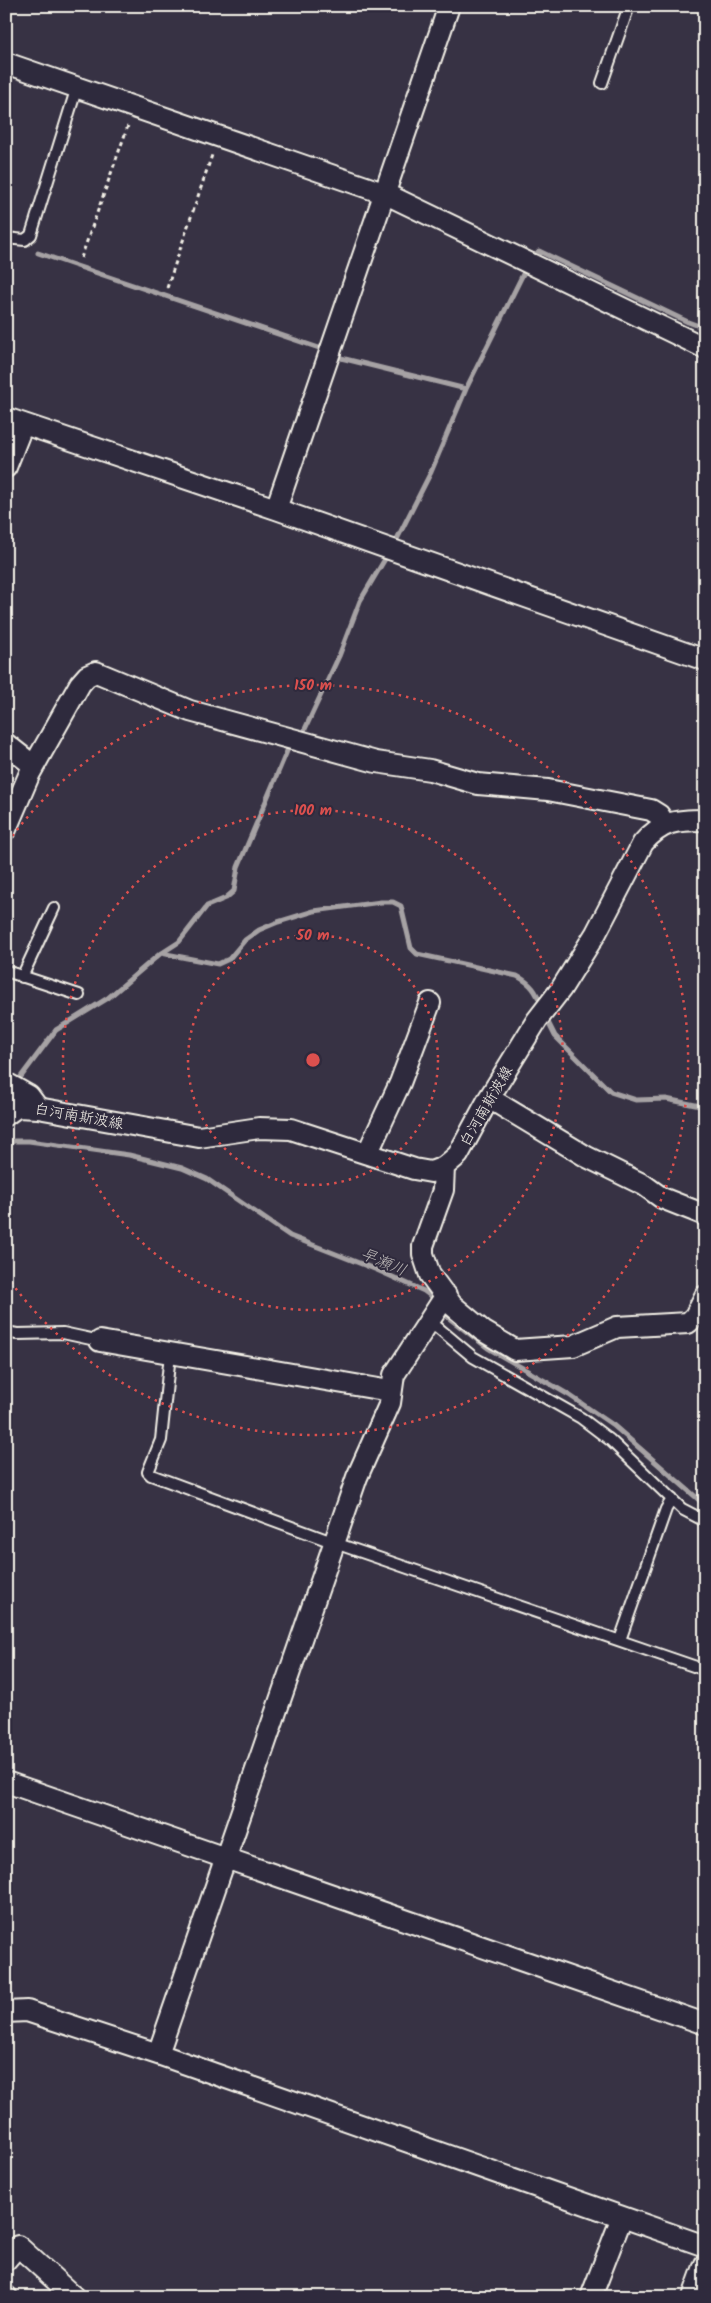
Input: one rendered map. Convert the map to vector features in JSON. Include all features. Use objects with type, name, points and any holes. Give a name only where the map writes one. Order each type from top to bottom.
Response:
[{"type":"street","points":[[276,509],[386,194],[449,6]]},
{"type":"street","points":[[6,63],[386,194],[705,348]]},
{"type":"street","points":[[6,467],[14,421],[276,509],[705,660]]},
{"type":"street","points":[[6,829],[34,766],[80,684],[87,676],[96,672],[190,711],[376,762],[430,770],[478,784],[548,790],[651,810],[659,815],[665,824],[677,821],[705,820]]},
{"type":"street","points":[[6,744],[34,766]]},
{"type":"street","name":"白河南斯波線","points":[[6,1115],[17,1107],[38,1108],[199,1137],[259,1128],[291,1129],[368,1152],[414,1170],[431,1172],[444,1167],[458,1155],[489,1098],[537,1020],[562,989],[596,933],[643,844],[653,832],[665,824]]},
{"type":"street","points":[[368,1152],[400,1083],[430,1003]]},
{"type":"street","points":[[6,1083],[29,1096],[38,1108]]},
{"type":"street","points":[[489,1098],[587,1157],[644,1185],[662,1198],[705,1215]]},
{"type":"street","points":[[158,2054],[357,1477],[390,1403],[390,1391],[394,1375],[438,1307],[422,1246],[443,1190],[444,1167]]},
{"type":"street","points":[[438,1307],[452,1305],[483,1331],[515,1350],[573,1346],[617,1327],[688,1323],[696,1316],[705,1296]]},
{"type":"street","points":[[100,1341],[390,1391]]},
{"type":"street","points":[[6,1782],[705,2024]]},
{"type":"street","points":[[6,2012],[27,2010],[158,2054],[705,2246]]},
{"type":"street","points":[[591,2297],[622,2217]]},
{"type":"street","points":[[6,2260],[18,2246],[74,2297]]},
{"type":"street","points":[[693,2297],[705,2264]]},
{"type":"lane","points":[[602,83],[629,6]]},
{"type":"lane","points":[[6,238],[25,240],[31,235],[77,87]]},
{"type":"lane","points":[[22,977],[54,908]]},
{"type":"lane","points":[[6,971],[79,995]]},
{"type":"lane","points":[[438,1307],[473,1357],[588,1424],[610,1440],[682,1509],[705,1521]]},
{"type":"lane","points":[[6,1332],[17,1334],[62,1333],[100,1341]]},
{"type":"lane","points":[[170,1354],[161,1440],[148,1472],[335,1543],[705,1670]]},
{"type":"lane","points":[[620,1640],[666,1509],[672,1499]]},
{"type":"path","points":[[81,258],[135,108]]},
{"type":"path","points":[[167,288],[218,137]]},
{"type":"waterway","points":[[533,258],[539,251],[688,322],[699,326],[705,324]]},
{"type":"waterway","points":[[38,253],[322,349]]},
{"type":"waterway","points":[[394,545],[431,472],[466,389],[524,272]]},
{"type":"waterway","points":[[337,357],[466,389]]},
{"type":"waterway","points":[[305,729],[339,656],[360,601],[385,559]]},
{"type":"waterway","points":[[162,953],[179,942],[207,906],[226,898],[234,891],[238,867],[290,744]]},
{"type":"waterway","points":[[20,1078],[56,1030],[108,998],[161,953],[218,964],[229,959],[245,940],[259,930],[314,911],[393,902],[401,906],[411,948],[417,954],[517,976],[533,988],[542,1006]]},
{"type":"waterway","points":[[545,1016],[555,1036],[611,1092],[636,1100],[666,1099],[705,1107]]},
{"type":"waterway","name":"早瀬川","points":[[6,1145],[14,1141],[29,1141],[129,1155],[182,1168],[207,1179],[290,1236],[377,1270],[424,1291],[436,1300]]},
{"type":"waterway","name":"早瀬川","points":[[442,1310],[445,1315],[488,1348],[569,1395],[613,1425],[705,1505]]}]
